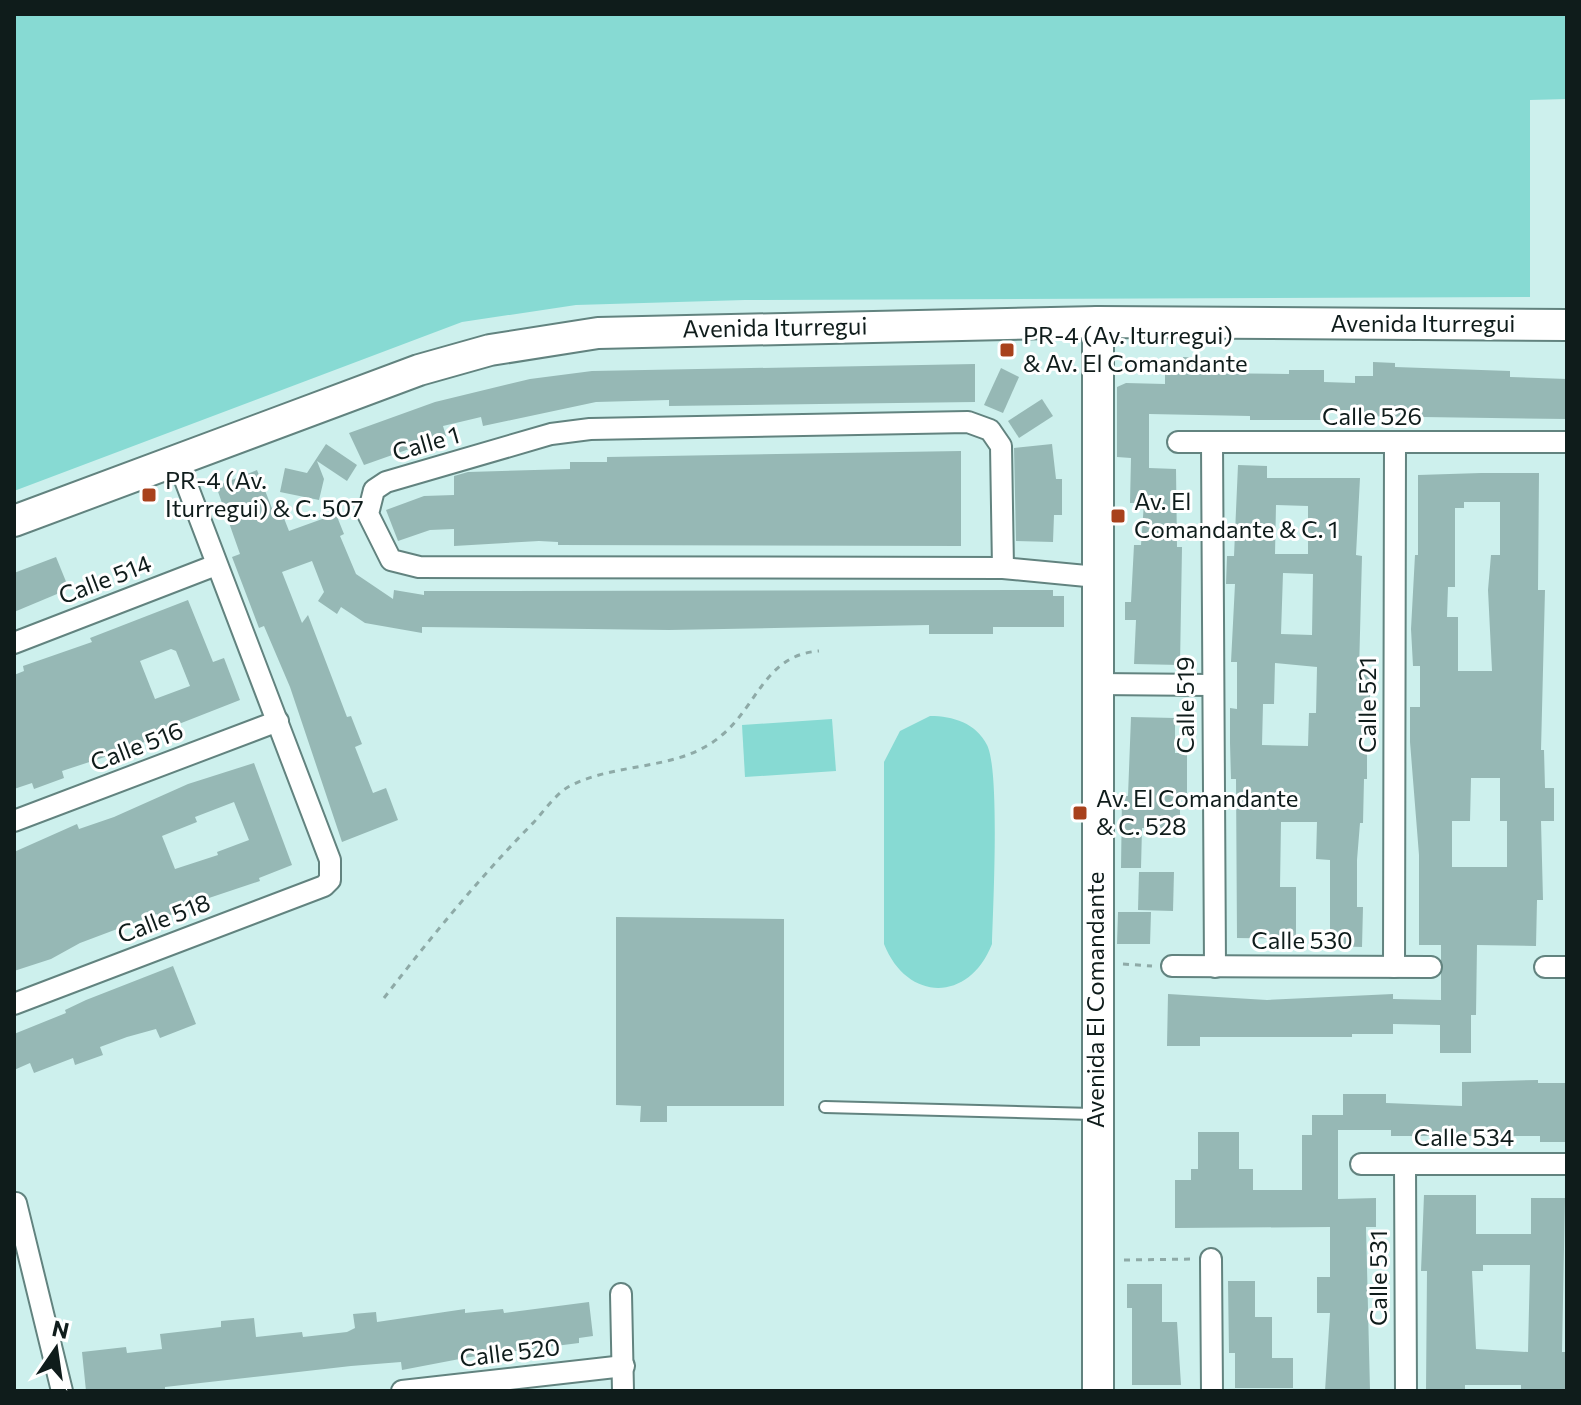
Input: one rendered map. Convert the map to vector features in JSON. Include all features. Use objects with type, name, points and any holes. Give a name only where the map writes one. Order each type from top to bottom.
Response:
[{"type":"street","name":"Avenida Iturregui","points":[[14,521],[419,370],[490,350],[565,337],[638,331],[1098,322],[1567,325]]},
{"type":"street","name":"Avenida El Comandante","points":[[1098,322],[1095,963],[1098,1391]]},
{"type":"street","name":"Calle 1","points":[[1003,568],[1001,446],[990,430],[968,422],[590,429],[551,434],[386,482],[374,490],[368,503],[368,514],[386,555],[400,564],[419,567],[1003,568],[1097,577]]},
{"type":"street","name":"Calle 526","points":[[1178,442],[1567,442]]},
{"type":"street","name":"Calle 521","points":[[1394,967],[1395,442]]},
{"type":"street","name":"Calle 519","points":[[1212,443],[1215,967]]},
{"type":"street","points":[[177,459],[278,721]]},
{"type":"street","name":"Calle 514","points":[[14,643],[216,565]]},
{"type":"street","points":[[1096,684],[1211,685]]},
{"type":"street","name":"Calle 516","points":[[14,821],[278,721]]},
{"type":"street","name":"Calle 518","points":[[14,1004],[324,886],[330,880],[330,860],[278,721]]},
{"type":"street","name":"Calle 530","points":[[1172,966],[1431,967]]},
{"type":"street","points":[[1545,967],[1567,967]]},
{"type":"street","name":"Calle 534","points":[[1361,1164],[1567,1164]]},
{"type":"street","name":"Calle 531","points":[[1405,1164],[1406,1391]]},
{"type":"street","points":[[16,1203],[62,1391]]},
{"type":"street","points":[[1211,1259],[1212,1391]]},
{"type":"street","points":[[621,1294],[623,1391]]},
{"type":"street","name":"Calle 520","points":[[402,1391],[624,1366]]},
{"type":"lane","points":[[825,1107],[1095,1114]]},
{"type":"path","points":[[384,998],[429,938],[566,788],[611,771],[695,753],[722,736],[781,665],[798,652],[819,651]]},
{"type":"path","points":[[1095,963],[1172,966]]},
{"type":"path","points":[[1096,1260],[1211,1259]]},
{"type":"shaded area","points":[[14,14],[1567,14],[1567,99],[1530,100],[1530,297],[745,300],[576,305],[462,322],[14,491]]},
{"type":"shaded area","points":[[930,716],[963,722],[982,737],[991,759],[995,809],[992,944],[982,963],[969,977],[954,985],[938,988],[922,985],[907,977],[894,963],[884,944],[884,762],[900,731]]},
{"type":"shaded area","points":[[832,719],[836,771],[745,777],[742,725]]},
{"type":"building","points":[[1183,357],[1201,358],[1200,373],[1289,374],[1289,370],[1324,370],[1324,382],[1355,383],[1355,376],[1373,376],[1373,362],[1395,363],[1395,367],[1510,371],[1510,377],[1567,379],[1567,419],[1354,416],[1354,410],[1324,410],[1324,420],[1250,420],[1250,416],[1149,414],[1149,468],[1176,469],[1177,547],[1182,547],[1180,665],[1134,664],[1136,620],[1125,620],[1125,602],[1131,602],[1134,545],[1141,545],[1144,503],[1130,503],[1131,458],[1117,457],[1117,387],[1126,383],[1165,384],[1165,370],[1182,371]]},
{"type":"building","points":[[975,364],[975,402],[669,406],[669,400],[596,402],[483,426],[481,417],[443,426],[446,436],[364,465],[349,433],[435,402],[530,379],[592,371]]},
{"type":"building","points":[[1001,368],[1019,377],[1003,413],[984,405]]},
{"type":"building","points":[[1042,399],[1053,416],[1019,438],[1008,421]]},
{"type":"building","points":[[326,444],[357,465],[347,481],[317,461],[324,479],[319,500],[280,492],[285,468],[307,473]]},
{"type":"building","points":[[1052,444],[1056,479],[1062,479],[1062,515],[1054,515],[1053,542],[1016,541],[1014,448]]},
{"type":"building","points":[[961,451],[961,546],[558,545],[558,542],[539,541],[454,546],[454,529],[430,530],[398,541],[386,510],[424,496],[454,495],[454,476],[468,472],[570,469],[570,462],[607,462],[607,457]]},
{"type":"building","points":[[1238,465],[1267,466],[1267,478],[1360,478],[1356,555],[1362,556],[1359,671],[1370,671],[1370,701],[1364,701],[1363,748],[1367,748],[1367,779],[1364,779],[1363,823],[1360,823],[1357,860],[1357,907],[1363,907],[1362,947],[1330,946],[1330,860],[1316,859],[1317,822],[1281,822],[1280,887],[1296,887],[1296,939],[1237,938],[1236,779],[1231,779],[1230,743],[1230,708],[1237,709],[1237,662],[1231,662],[1235,584],[1226,584],[1227,556],[1234,556]],"holes":[[[1276,505],[1308,506],[1308,554],[1275,554]],[[1283,573],[1313,574],[1312,635],[1281,634]],[[1275,663],[1317,667],[1316,713],[1309,713],[1308,746],[1262,745],[1263,704],[1274,704]]]},
{"type":"building","points":[[257,470],[275,516],[278,503],[289,531],[336,514],[344,534],[340,536],[356,574],[393,599],[394,590],[424,595],[424,591],[1053,590],[1053,596],[1064,596],[1064,627],[993,627],[993,634],[929,634],[929,625],[669,630],[422,627],[422,633],[365,623],[341,607],[337,614],[318,601],[324,592],[312,561],[282,572],[302,623],[308,615],[347,717],[351,716],[362,744],[355,747],[373,793],[386,788],[398,820],[342,842],[290,687],[264,626],[259,628],[232,557],[240,554],[216,486]]},
{"type":"building","points":[[1539,473],[1538,590],[1545,590],[1541,750],[1544,750],[1545,788],[1554,788],[1554,821],[1541,821],[1543,900],[1537,900],[1536,946],[1477,945],[1476,1015],[1471,1015],[1471,1053],[1440,1053],[1440,1025],[1393,1024],[1393,1034],[1352,1034],[1352,1037],[1200,1037],[1200,1046],[1167,1046],[1168,994],[1267,1000],[1393,994],[1393,999],[1441,1000],[1441,945],[1419,945],[1419,855],[1410,742],[1410,707],[1420,707],[1420,666],[1413,666],[1411,629],[1415,555],[1418,555],[1418,475]],"holes":[[[1464,502],[1500,502],[1500,555],[1491,555],[1488,590],[1492,671],[1458,671],[1458,617],[1447,617],[1448,587],[1455,587],[1455,508],[1464,508]],[[1471,778],[1500,778],[1500,821],[1507,821],[1507,867],[1452,867],[1452,821],[1470,821]]]},
{"type":"building","points":[[56,557],[69,589],[14,612],[14,573]]},
{"type":"building","points":[[188,600],[213,662],[224,658],[240,700],[161,731],[162,734],[129,749],[62,771],[64,778],[34,789],[32,783],[14,789],[14,675],[24,671],[23,666],[92,642],[90,638]],"holes":[[[171,649],[176,651],[190,686],[155,699],[140,661]]]},
{"type":"building","points":[[1131,717],[1175,718],[1175,753],[1187,753],[1187,793],[1180,793],[1180,828],[1142,828],[1141,868],[1121,868],[1122,796],[1128,796]]},
{"type":"building","points":[[254,763],[292,865],[259,878],[260,881],[191,904],[192,907],[159,919],[157,914],[80,943],[51,959],[14,971],[14,852],[77,824],[79,829],[114,817],[188,784]],"holes":[[[234,802],[249,840],[217,852],[218,855],[175,869],[162,836],[197,822],[195,817]]]},
{"type":"building","points":[[1139,872],[1174,872],[1173,911],[1138,910]]},
{"type":"building","points":[[1118,912],[1151,912],[1150,944],[1117,944]]},
{"type":"building","points":[[616,917],[784,919],[784,1106],[667,1106],[667,1122],[640,1122],[641,1106],[616,1105]]},
{"type":"building","points":[[173,966],[196,1024],[160,1038],[156,1029],[127,1037],[100,1047],[103,1055],[75,1065],[73,1058],[34,1073],[30,1063],[14,1070],[14,1034],[66,1013],[65,1010],[86,1000]]},
{"type":"building","points":[[1538,1080],[1538,1083],[1567,1083],[1567,1142],[1540,1142],[1540,1136],[1391,1136],[1391,1130],[1338,1130],[1338,1199],[1376,1198],[1376,1227],[1366,1227],[1370,1390],[1325,1391],[1330,1313],[1317,1313],[1317,1277],[1330,1277],[1330,1227],[1175,1228],[1175,1180],[1191,1180],[1191,1169],[1198,1169],[1198,1132],[1239,1132],[1239,1169],[1253,1169],[1253,1190],[1302,1190],[1302,1135],[1312,1135],[1312,1115],[1343,1115],[1343,1094],[1386,1094],[1386,1103],[1462,1106],[1462,1082]]},
{"type":"building","points":[[1424,1195],[1476,1195],[1476,1234],[1531,1234],[1531,1198],[1565,1198],[1562,1352],[1566,1352],[1567,1385],[1564,1391],[1521,1391],[1521,1385],[1465,1385],[1465,1391],[1426,1391],[1427,1271],[1421,1271]],"holes":[[[1483,1265],[1530,1265],[1528,1352],[1476,1349],[1472,1271],[1483,1271]]]},
{"type":"building","points":[[1228,1281],[1255,1281],[1255,1317],[1272,1317],[1272,1358],[1293,1358],[1293,1388],[1235,1388],[1235,1353],[1229,1353]]},
{"type":"building","points":[[1127,1284],[1162,1284],[1162,1322],[1177,1322],[1181,1385],[1132,1385],[1132,1308],[1127,1308]]},
{"type":"building","points":[[589,1302],[593,1336],[579,1338],[579,1343],[470,1357],[402,1370],[401,1362],[165,1387],[165,1391],[86,1391],[82,1352],[126,1347],[127,1353],[162,1349],[160,1334],[221,1327],[221,1321],[254,1318],[256,1337],[302,1332],[303,1337],[347,1332],[355,1328],[353,1314],[376,1312],[377,1322],[465,1309],[465,1313],[503,1309],[504,1313]]},
{"type":"place","name":"PR-4 (Av. Iturregui) & Av. El Comandante","points":[[1007,350]]},
{"type":"place","name":"PR-4 (Av. Iturregui) & C. 507","points":[[149,495]]},
{"type":"place","name":"Av. El Comandante & C. 1","points":[[1118,516]]},
{"type":"place","name":"Av. El Comandante & C. 528","points":[[1080,813]]}]
